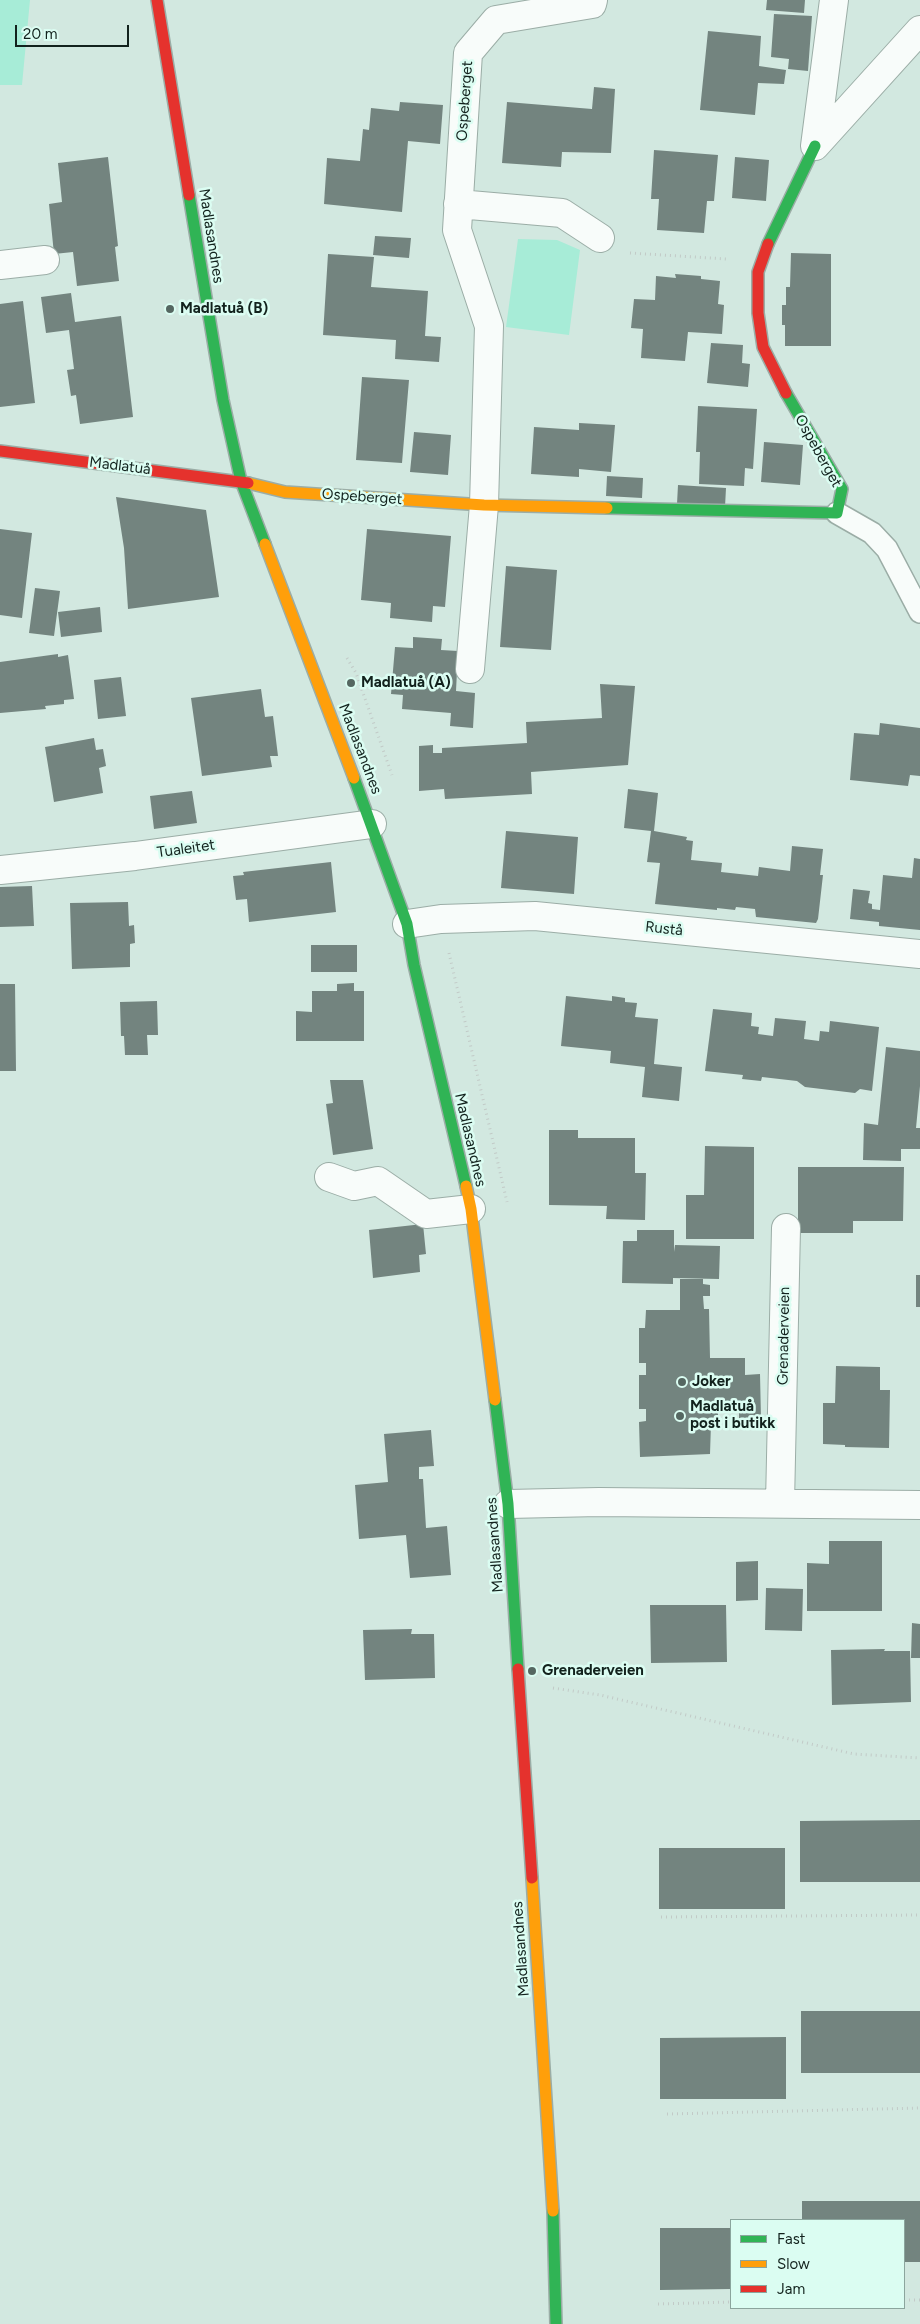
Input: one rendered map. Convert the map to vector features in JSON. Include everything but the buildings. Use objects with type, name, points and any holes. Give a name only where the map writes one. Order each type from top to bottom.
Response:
[{"type":"street","name":"Madlasandnes","points":[[157,0],[223,400],[241,481],[372,824],[407,924],[414,965],[471,1209],[508,1504],[555,2245],[556,2324]]},
{"type":"street","name":"Ospeberget","points":[[470,669],[484,505],[489,326],[457,230],[468,53],[496,20],[592,4],[593,0]]},
{"type":"street","name":"Ospeberget","points":[[815,146],[834,0]]},
{"type":"street","name":"Ospeberget","points":[[241,481],[285,492],[484,505],[837,514],[842,489],[784,390],[764,347],[758,313],[758,272],[770,238],[815,146],[920,30]]},
{"type":"street","points":[[458,204],[562,213],[600,238]]},
{"type":"street","points":[[0,266],[45,260]]},
{"type":"street","name":"Madlatuå","points":[[0,451],[241,481]]},
{"type":"street","name":"Tualeitet","points":[[0,870],[135,856],[372,824]]},
{"type":"street","name":"Rustå","points":[[407,924],[441,919],[535,916],[920,954]]},
{"type":"street","points":[[329,1177],[354,1186],[378,1181],[426,1214],[471,1209]]},
{"type":"street","name":"Grenaderveien","points":[[780,1503],[786,1228]]},
{"type":"street","points":[[508,1504],[599,1502],[920,1505]]},
{"type":"lane","points":[[837,514],[872,533],[886,549],[920,612]]},
{"type":"path","points":[[627,253],[761,262]]},
{"type":"path","points":[[552,1687],[600,1695],[854,1754],[920,1758]]},
{"type":"path","points":[[661,1917],[920,1915]]},
{"type":"path","points":[[666,2114],[920,2108]]},
{"type":"path","points":[[905,2300],[920,2300]]},
{"type":"path","points":[[658,2304],[730,2302]]},
{"type":"green space","points":[[0,0],[30,0],[22,85],[0,85]]},
{"type":"green space","points":[[518,239],[557,240],[580,250],[569,335],[506,327]]},
{"type":"traffic: fast","points":[[768,244],[815,146]]},
{"type":"traffic: fast","points":[[189,195],[223,400],[241,481],[265,544]]},
{"type":"traffic: fast","points":[[607,508],[837,513],[842,489],[786,393]]},
{"type":"traffic: fast","points":[[354,778],[407,924],[414,965],[466,1186]]},
{"type":"traffic: fast","points":[[495,1400],[508,1504],[518,1669]]},
{"type":"traffic: fast","points":[[553,2211],[556,2324]]},
{"type":"traffic: slow","points":[[248,483],[285,492],[484,505],[607,508]]},
{"type":"traffic: slow","points":[[265,544],[354,778]]},
{"type":"traffic: slow","points":[[466,1186],[471,1209],[495,1400]]},
{"type":"traffic: slow","points":[[532,1878],[553,2211]]},
{"type":"traffic: jam","points":[[157,0],[189,195]]},
{"type":"traffic: jam","points":[[768,244],[758,272],[758,313],[763,347],[786,393]]},
{"type":"traffic: jam","points":[[0,451],[248,483]]},
{"type":"traffic: jam","points":[[518,1669],[532,1878]]},
{"type":"place","name":"Madlatuå (B)","points":[[170,309]]},
{"type":"place","name":"Madlatuå (A)","points":[[351,683]]},
{"type":"place","name":"Joker","points":[[682,1382]]},
{"type":"place","name":"Madlatuå post i butikk","points":[[680,1416]]},
{"type":"place","name":"Grenaderveien","points":[[532,1671]]}]
